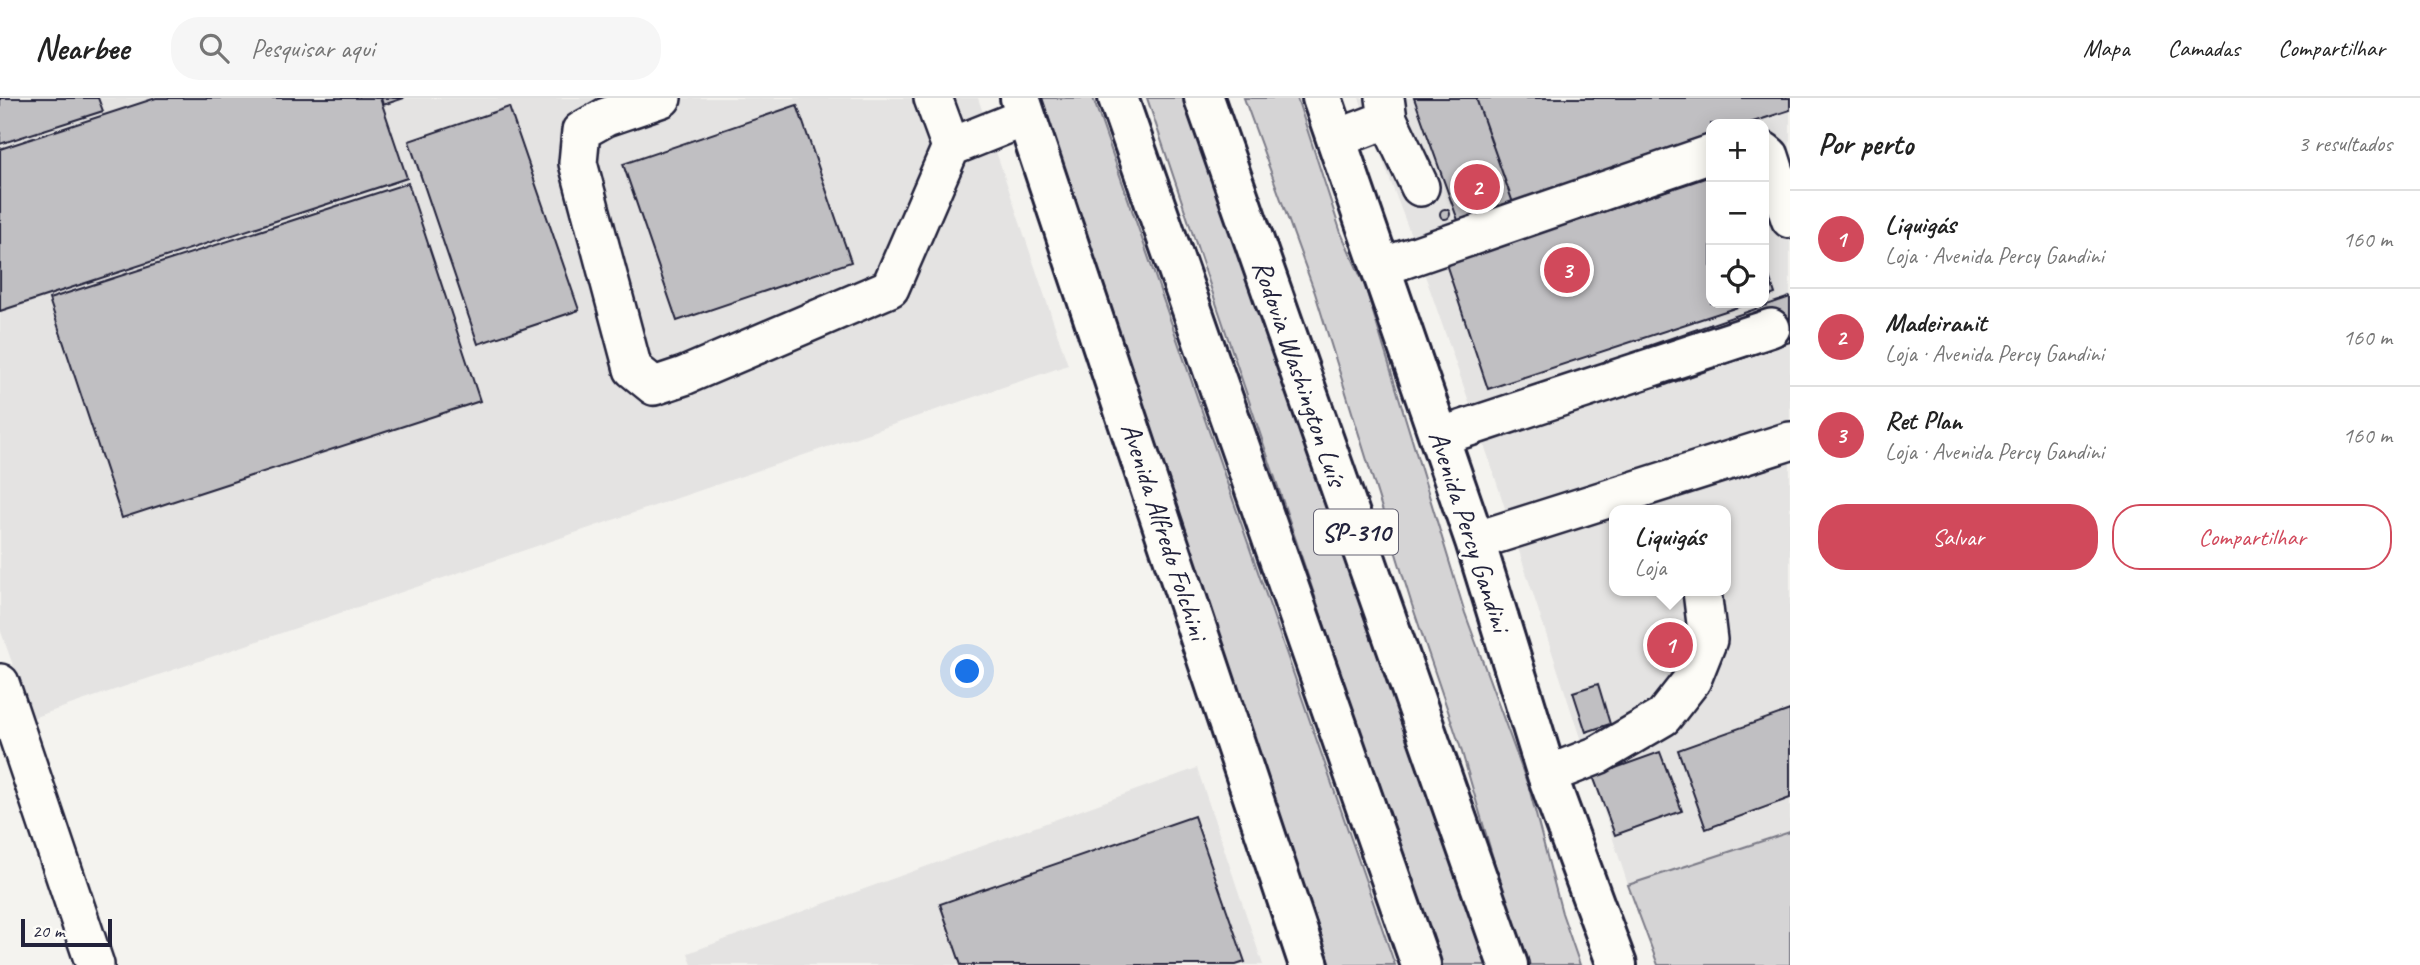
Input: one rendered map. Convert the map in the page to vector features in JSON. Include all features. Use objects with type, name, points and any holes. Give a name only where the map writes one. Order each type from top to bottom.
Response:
[{"type":"main road","name":"SP-310","points":[[1118,98],[1421,965]]},
{"type":"main road","name":"Rodovia Washington Luís","points":[[1204,98],[1507,965]]},
{"type":"main road","name":"Avenida Percy Gandini","points":[[1322,98],[1475,541],[1547,775],[1616,965]]},
{"type":"main road","name":"Avenida Alfredo Folchini","points":[[1023,107],[1309,965]]},
{"type":"street","points":[[662,98],[606,117],[581,131],[578,163],[633,369],[654,386],[684,376],[890,288],[951,147],[1023,107]]},
{"type":"street","points":[[933,98],[951,147]]},
{"type":"street","points":[[1336,139],[1387,108],[1420,187]]},
{"type":"street","points":[[1769,155],[1790,219]]},
{"type":"street","points":[[1382,267],[1706,156]]},
{"type":"street","points":[[1439,437],[1771,328]]},
{"type":"street","points":[[1629,505],[1672,495],[1790,441]]},
{"type":"street","points":[[1475,541],[1609,510]]},
{"type":"street","points":[[1547,775],[1598,755],[1663,717],[1692,680],[1708,640],[1703,596]]},
{"type":"street","points":[[0,683],[95,965]]},
{"type":"shaded area","points":[[0,98],[978,98],[1068,365],[32,718],[0,629]]},
{"type":"shaded area","points":[[1035,98],[1093,98],[1395,965],[1331,965]]},
{"type":"shaded area","points":[[1147,98],[1189,98],[1488,965],[1439,965]]},
{"type":"shaded area","points":[[1244,98],[1297,98],[1341,233],[1365,286],[1465,613],[1529,788],[1562,913],[1580,965],[1530,965],[1503,892],[1461,749],[1412,605],[1315,293]]},
{"type":"shaded area","points":[[1359,98],[1790,98],[1790,831],[1628,885],[1489,459],[1412,238]]},
{"type":"shaded area","points":[[1197,768],[1263,965],[692,965],[688,953]]},
{"type":"shaded area","points":[[1790,832],[1790,965],[1658,965],[1628,885]]},
{"type":"building","points":[[0,98],[98,98],[103,111],[0,144]]},
{"type":"building","points":[[156,98],[380,98],[407,178],[0,311],[0,149]]},
{"type":"building","points":[[381,98],[404,98],[383,105]]},
{"type":"building","points":[[1414,98],[1476,98],[1513,203],[1459,223]]},
{"type":"building","points":[[1476,98],[1790,98],[1790,110],[1762,119],[1706,119],[1706,138],[1513,203]]},
{"type":"building","points":[[797,105],[851,262],[677,321],[623,164]]},
{"type":"building","points":[[509,107],[579,310],[478,344],[409,141]]},
{"type":"building","points":[[1706,178],[1706,308],[1735,308],[1488,389],[1446,264]]},
{"type":"building","points":[[408,183],[480,401],[122,518],[49,299]]},
{"type":"building","points":[[1445,209],[1449,210],[1449,218],[1445,219],[1441,218],[1440,214],[1441,210]]},
{"type":"building","points":[[1769,276],[1775,294],[1769,296]]},
{"type":"building","points":[[1790,297],[1790,342],[1660,387],[1645,347],[1758,308],[1769,308],[1769,304]]},
{"type":"building","points":[[1598,684],[1610,724],[1586,732],[1573,692]]},
{"type":"building","points":[[1790,710],[1790,798],[1706,829],[1678,750]]},
{"type":"building","points":[[1660,752],[1682,811],[1615,835],[1593,776]]},
{"type":"building","points":[[1194,816],[1245,962],[1236,965],[961,965],[940,904]]},
{"type":"place","name":"Madeiranit","points":[[1477,187]]},
{"type":"place","name":"Ret Plan","points":[[1567,270]]},
{"type":"place","name":"Liquigás","points":[[1670,645]]}]
